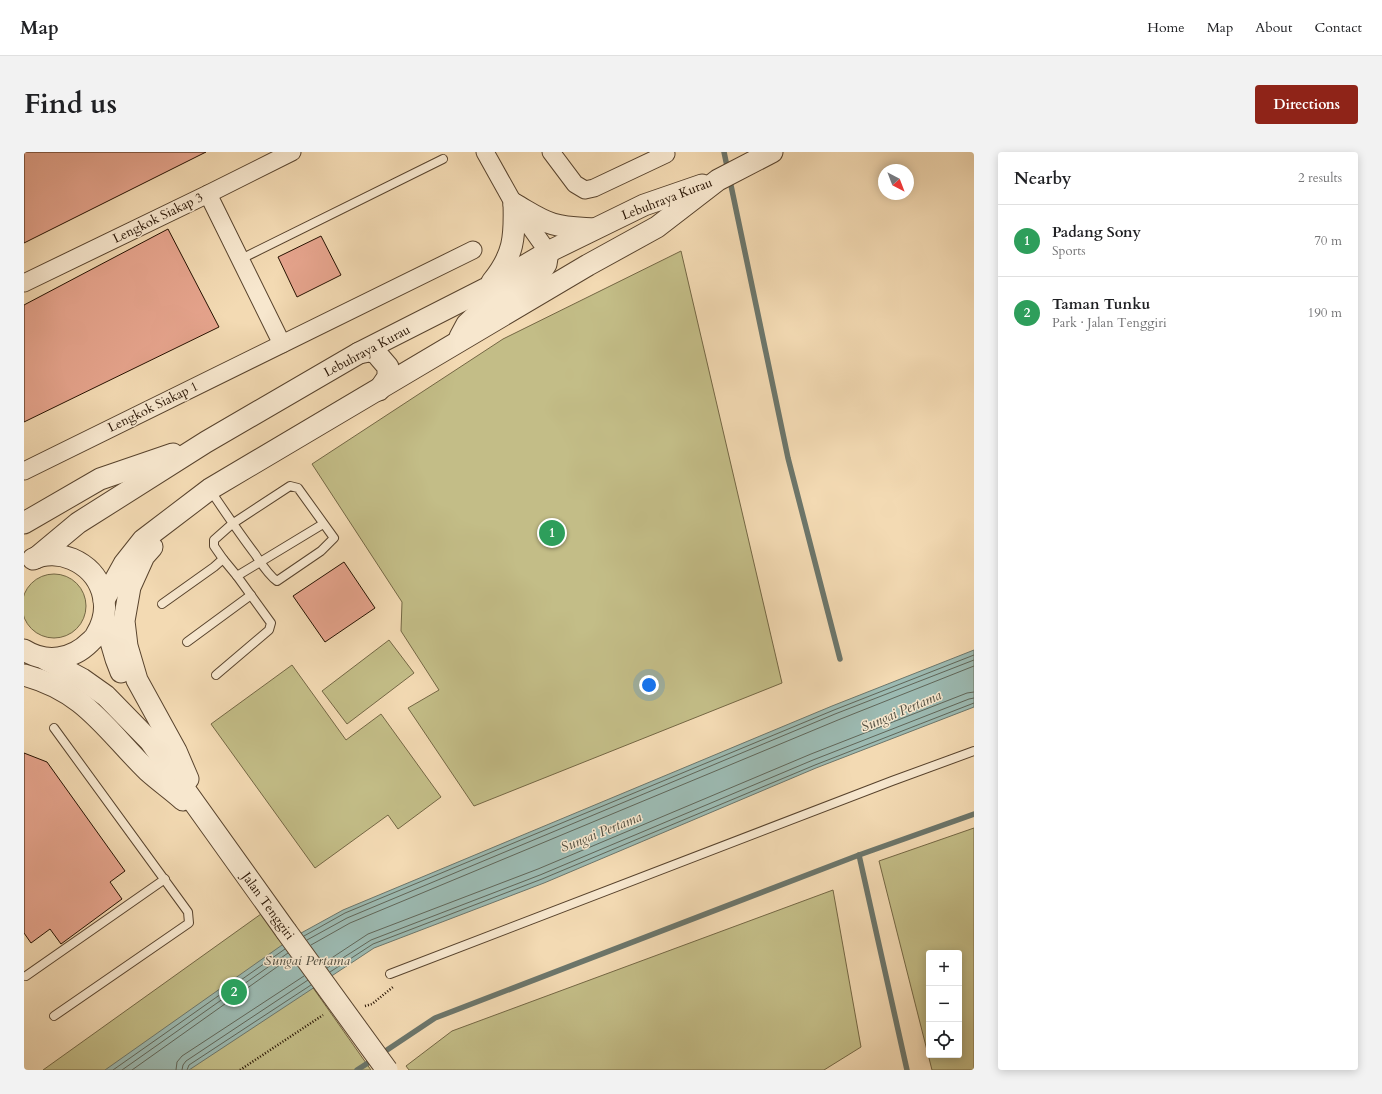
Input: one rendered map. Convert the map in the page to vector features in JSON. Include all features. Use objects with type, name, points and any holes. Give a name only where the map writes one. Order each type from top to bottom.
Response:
[{"type":"street","name":"Lengkok Siakap 3","points":[[24,282],[292,152]]},
{"type":"street","points":[[454,345],[468,324],[486,306],[539,275],[546,264],[548,252],[514,204],[485,152]]},
{"type":"street","points":[[551,152],[574,184],[585,190],[594,188],[666,154]]},
{"type":"street","name":"Lebuhraya Kurau","points":[[30,561],[78,523],[206,442],[359,353],[487,288],[548,252],[594,229],[644,205],[719,179],[772,152]]},
{"type":"street","name":"Lebuhraya Kurau","points":[[45,659],[64,658],[83,650],[96,636],[104,609],[124,564],[143,540],[210,489],[588,265],[657,227],[719,179]]},
{"type":"street","points":[[208,194],[282,344]]},
{"type":"street","points":[[514,204],[534,216],[553,224],[570,228],[594,229]]},
{"type":"street","points":[[487,288],[503,268],[511,251],[515,229],[514,204]]},
{"type":"street","name":"Lengkok Siakap 1","points":[[24,471],[472,250]]},
{"type":"street","points":[[359,353],[369,351],[376,353],[388,367],[388,378],[379,390]]},
{"type":"street","points":[[24,523],[100,479],[206,442]]},
{"type":"street","points":[[184,508],[144,556],[130,587],[124,621],[127,646],[137,680],[176,751],[204,816]]},
{"type":"street","name":"Jalan Tenggiri","points":[[30,561],[51,555],[66,557],[80,563],[92,572],[100,585],[116,659],[150,741]]},
{"type":"street","name":"Jalan Tenggiri","points":[[24,650],[45,659],[82,679],[106,696],[150,741],[387,1070]]},
{"type":"street","points":[[24,675],[46,682],[64,691],[80,702],[99,718],[148,771],[204,816]]},
{"type":"lane","points":[[241,259],[443,159]]},
{"type":"lane","points":[[210,489],[232,524],[273,578],[277,581],[321,550],[334,538],[298,488],[290,486],[232,524],[214,540],[214,546],[271,623],[269,630],[216,675]]},
{"type":"lane","points":[[237,576],[324,524]]},
{"type":"lane","points":[[162,604],[223,559]]},
{"type":"lane","points":[[187,642],[251,595]]},
{"type":"lane","points":[[54,728],[188,912],[189,923],[54,1016]]},
{"type":"lane","points":[[390,974],[892,781],[974,751]]},
{"type":"lane","points":[[26,976],[165,879]]},
{"type":"shaded area","points":[[681,251],[782,683],[474,806],[408,708],[439,690],[401,631],[402,602],[312,464],[503,339]]},
{"type":"shaded area","points":[[54,574],[72,580],[80,588],[86,606],[80,624],[72,632],[54,638],[36,632],[28,624],[22,606],[28,588],[36,580]]},
{"type":"shaded area","points":[[389,640],[414,673],[347,724],[322,691]]},
{"type":"shaded area","points":[[292,665],[346,740],[381,714],[441,797],[398,829],[388,815],[315,868],[211,724]]},
{"type":"shaded area","points":[[974,828],[974,1070],[932,1070],[929,1058],[962,1058],[962,950],[926,950],[926,1046],[879,861]]},
{"type":"shaded area","points":[[833,890],[861,1047],[824,1070],[409,1070],[406,1066],[452,1031]]},
{"type":"shaded area","points":[[261,914],[371,1070],[43,1070]]},
{"type":"water","name":"Sungai Pertama","points":[[974,650],[974,707],[816,768],[544,883],[374,948],[189,1070],[105,1070],[292,938],[343,910],[832,706]]},
{"type":"building","points":[[24,152],[206,152],[24,243]]},
{"type":"building","points":[[168,229],[219,327],[24,422],[24,305]]},
{"type":"building","points":[[321,236],[341,275],[297,297],[278,257]]},
{"type":"building","points":[[344,562],[375,608],[325,642],[293,596]]},
{"type":"building","points":[[24,753],[47,762],[125,871],[110,882],[122,899],[61,944],[50,929],[31,943],[24,933]]},
{"type":"waterway","points":[[724,152],[788,458],[840,659]]},
{"type":"waterway","points":[[381,1054],[435,1018],[859,855],[974,814]]},
{"type":"waterway","points":[[859,855],[907,1070]]},
{"type":"waterway","points":[[357,1070],[374,1059]]},
{"type":"place","name":"Padang Sony","points":[[552,533]]},
{"type":"place","name":"Taman Tunku","points":[[234,992]]}]
